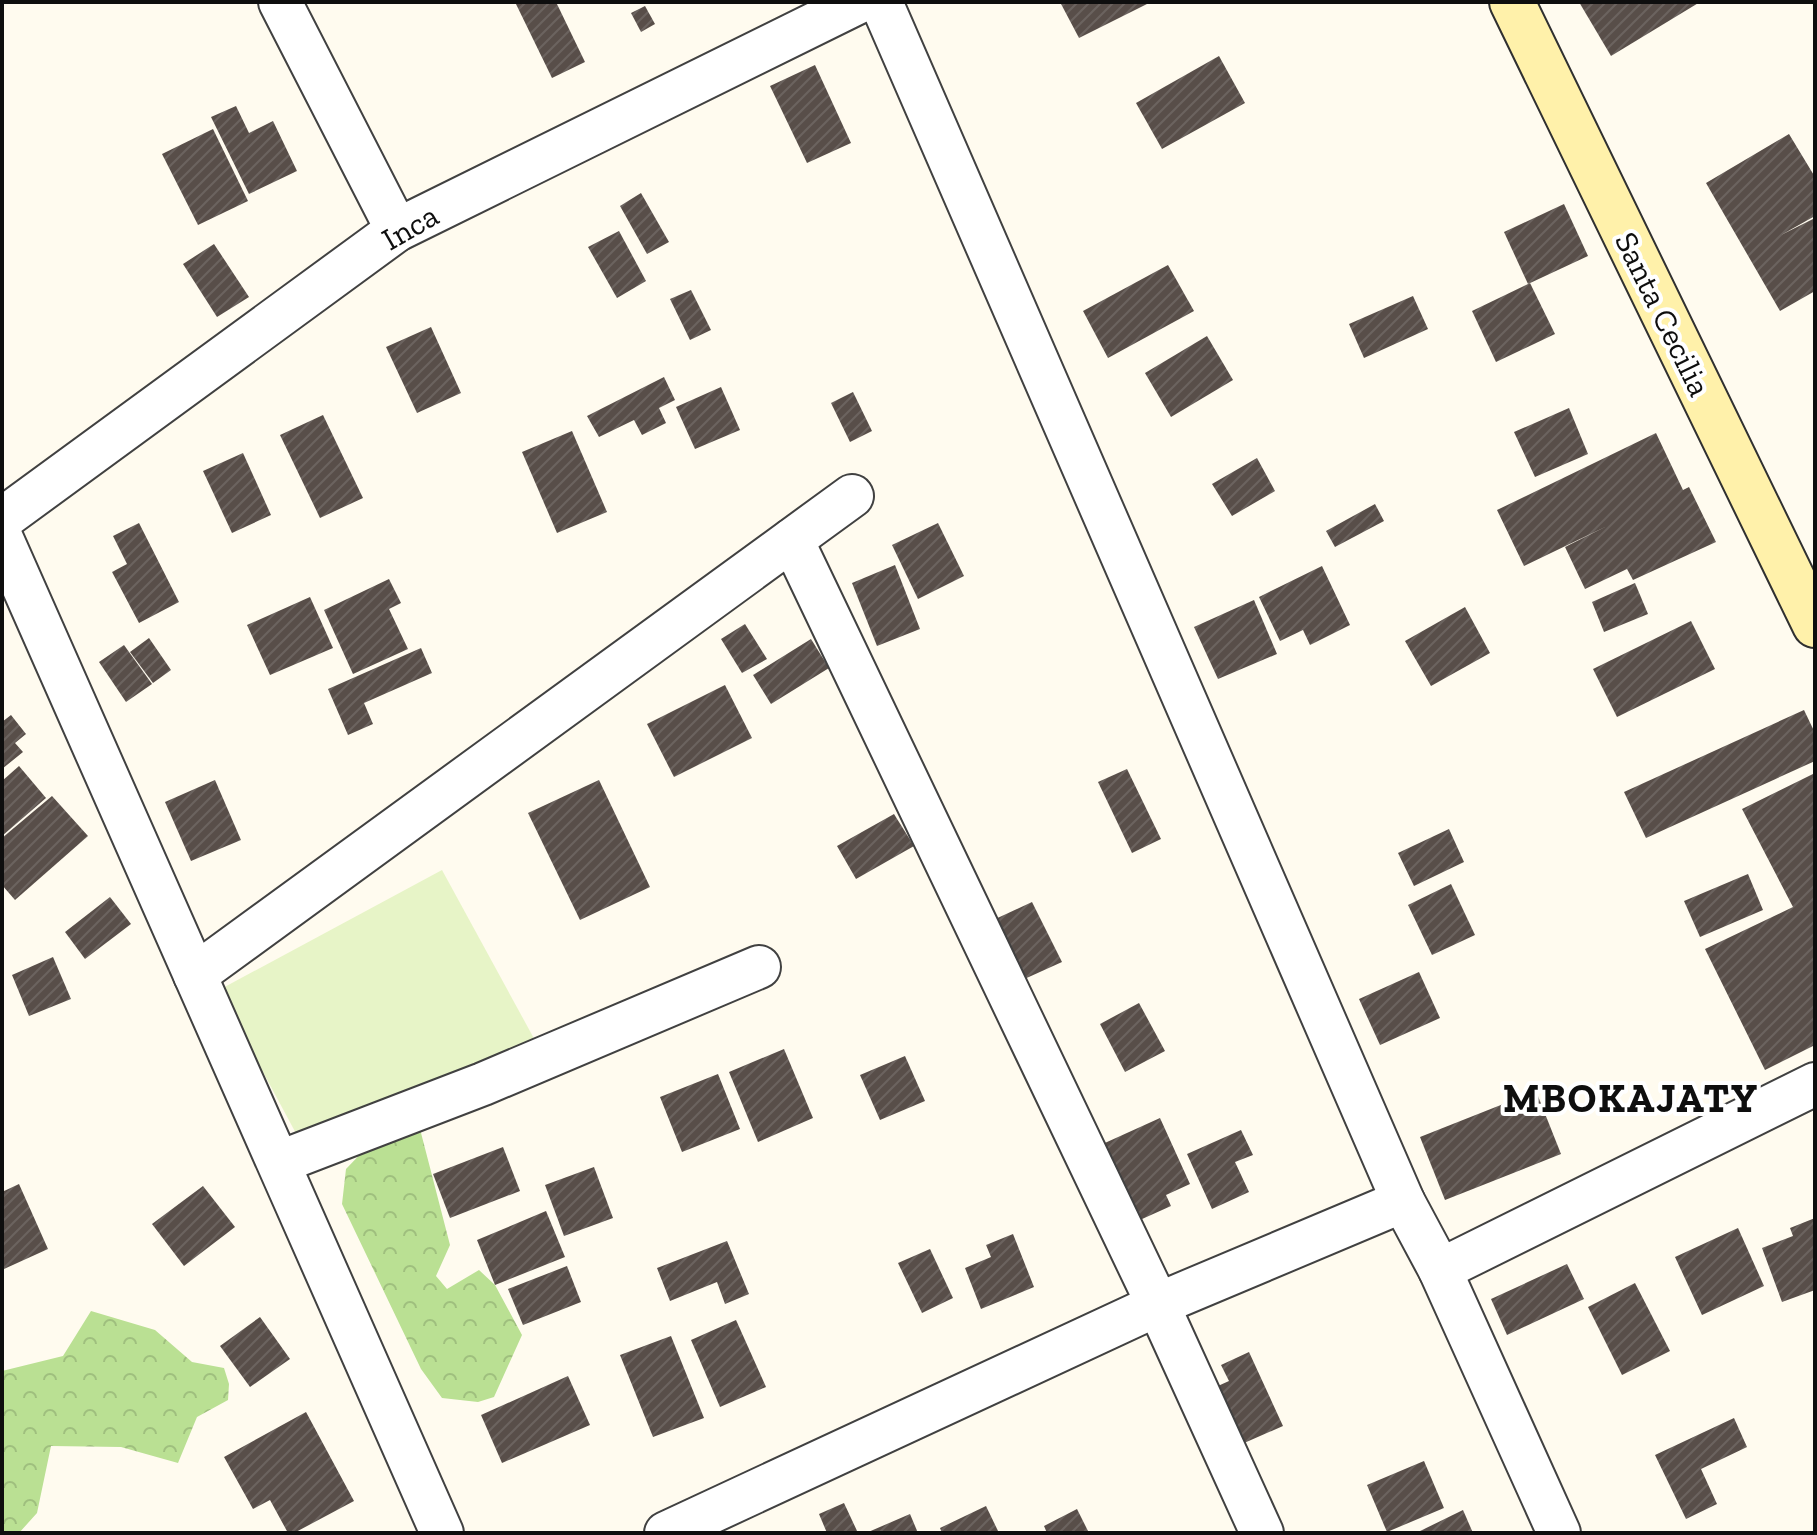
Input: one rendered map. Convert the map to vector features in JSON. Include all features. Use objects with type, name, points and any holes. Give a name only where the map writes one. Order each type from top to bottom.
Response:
[{"type":"street","points":[[280,2],[397,230]]},
{"type":"street","name":"Inca","points":[[2,519],[397,230],[859,2]]},
{"type":"street","points":[[881,2],[1403,1201],[1440,1270],[1559,1533]]},
{"type":"street","name":"Santa Cecilia","points":[[1512,2],[1815,625]]},
{"type":"street","points":[[195,975],[852,496]]},
{"type":"street","points":[[2,539],[442,1533]]},
{"type":"street","points":[[792,540],[1158,1305],[1262,1533]]},
{"type":"street","points":[[280,1162],[483,1084],[759,967]]},
{"type":"street","points":[[1440,1270],[1815,1084]]},
{"type":"street","points":[[666,1533],[1158,1305],[1403,1201]]},
{"type":"green space","points":[[442,870],[537,1044],[313,1165],[219,990]]},
{"type":"green space","points":[[420,1129],[450,1245],[436,1276],[447,1289],[479,1270],[495,1285],[522,1335],[494,1397],[478,1402],[442,1398],[421,1369],[342,1204],[346,1169],[370,1144]]},
{"type":"green space","points":[[91,1311],[155,1330],[192,1362],[224,1368],[229,1384],[228,1400],[197,1417],[178,1463],[121,1447],[51,1446],[37,1513],[19,1533],[2,1533],[2,1371],[63,1356]]},
{"type":"building","points":[[515,2],[556,2],[585,62],[552,78]]},
{"type":"building","points":[[1060,2],[1151,2],[1079,38]]},
{"type":"building","points":[[1579,2],[1700,2],[1611,56]]},
{"type":"building","points":[[645,6],[655,24],[641,32],[631,13]]},
{"type":"building","points":[[1219,56],[1245,103],[1162,149],[1136,103]]},
{"type":"building","points":[[815,65],[851,143],[807,163],[770,86]]},
{"type":"building","points":[[236,106],[249,133],[273,121],[297,171],[249,194],[211,117]]},
{"type":"building","points":[[213,129],[248,201],[198,225],[162,154]]},
{"type":"building","points":[[1789,134],[1815,177],[1815,216],[1781,235],[1815,218],[1815,291],[1780,311],[1706,183]]},
{"type":"building","points":[[641,193],[669,242],[647,254],[620,206]]},
{"type":"building","points":[[1564,204],[1588,256],[1528,284],[1504,232]]},
{"type":"building","points":[[619,231],[646,281],[617,298],[588,247]]},
{"type":"building","points":[[214,244],[249,297],[217,317],[183,264]]},
{"type":"building","points":[[1168,265],[1194,311],[1108,358],[1083,311]]},
{"type":"building","points":[[1530,283],[1555,334],[1496,362],[1472,311]]},
{"type":"building","points":[[691,290],[711,330],[690,340],[670,299]]},
{"type":"building","points":[[1413,296],[1428,329],[1364,358],[1349,324]]},
{"type":"building","points":[[431,327],[461,393],[417,413],[386,347]]},
{"type":"building","points":[[1207,336],[1233,380],[1171,417],[1145,373]]},
{"type":"building","points":[[664,377],[675,400],[659,408],[666,423],[642,435],[634,420],[599,437],[587,416]]},
{"type":"building","points":[[721,387],[740,430],[695,449],[676,407]]},
{"type":"building","points":[[853,392],[872,431],[850,442],[831,403]]},
{"type":"building","points":[[1569,408],[1588,454],[1535,477],[1514,432]]},
{"type":"building","points":[[323,415],[363,498],[320,518],[280,435]]},
{"type":"building","points":[[572,431],[607,512],[557,533],[522,452]]},
{"type":"building","points":[[1656,433],[1683,490],[1689,487],[1716,542],[1633,580],[1627,569],[1585,589],[1565,547],[1607,526],[1524,566],[1497,510]]},
{"type":"building","points":[[243,453],[271,515],[232,533],[203,471]]},
{"type":"building","points":[[1257,458],[1275,491],[1232,516],[1212,484]]},
{"type":"building","points":[[1375,504],[1384,521],[1335,547],[1326,531]]},
{"type":"building","points":[[139,523],[179,602],[139,623],[112,572],[127,564],[113,536]]},
{"type":"building","points":[[938,523],[964,576],[918,599],[892,545]]},
{"type":"building","points":[[895,565],[920,629],[877,646],[852,583]]},
{"type":"building","points":[[1322,566],[1350,625],[1310,645],[1303,630],[1280,641],[1259,597]]},
{"type":"building","points":[[389,579],[401,603],[389,609],[408,649],[353,674],[324,610]]},
{"type":"building","points":[[1635,583],[1648,614],[1604,632],[1592,602]]},
{"type":"building","points":[[310,597],[333,648],[270,675],[247,625]]},
{"type":"building","points":[[1254,600],[1277,654],[1218,679],[1194,627]]},
{"type":"building","points":[[1465,607],[1490,653],[1431,686],[1405,641]]},
{"type":"building","points":[[1691,621],[1715,669],[1617,717],[1593,669]]},
{"type":"building","points":[[745,624],[767,659],[742,673],[721,639]]},
{"type":"building","points":[[149,638],[171,670],[153,683],[130,652]]},
{"type":"building","points":[[811,639],[829,668],[771,704],[753,675]]},
{"type":"building","points":[[124,645],[152,684],[126,702],[99,662]]},
{"type":"building","points":[[421,648],[432,673],[364,703],[373,724],[348,735],[328,689]]},
{"type":"building","points":[[725,685],[752,738],[674,777],[647,724]]},
{"type":"building","points":[[1804,710],[1815,733],[1815,761],[1646,838],[1624,792]]},
{"type":"building","points":[[11,715],[26,734],[15,743],[23,752],[2,769],[2,722]]},
{"type":"building","points":[[19,766],[46,798],[2,836],[2,781]]},
{"type":"building","points":[[1127,769],[1161,839],[1132,853],[1098,782]]},
{"type":"building","points":[[1815,773],[1815,1045],[1765,1070],[1705,949],[1793,907],[1742,809]]},
{"type":"building","points":[[215,780],[241,840],[191,861],[165,802]]},
{"type":"building","points":[[599,780],[650,887],[580,920],[528,813]]},
{"type":"building","points":[[52,796],[88,836],[15,900],[2,885],[2,838]]},
{"type":"building","points":[[894,814],[914,846],[856,879],[837,846]]},
{"type":"building","points":[[1449,829],[1464,862],[1414,886],[1398,853]]},
{"type":"building","points":[[1748,874],[1763,910],[1700,937],[1684,901]]},
{"type":"building","points":[[1451,884],[1475,935],[1432,955],[1408,905]]},
{"type":"building","points":[[110,897],[131,924],[85,959],[65,932]]},
{"type":"building","points":[[1032,902],[1062,962],[1020,981],[991,921]]},
{"type":"building","points":[[53,957],[71,999],[29,1016],[12,975]]},
{"type":"building","points":[[1419,972],[1440,1018],[1380,1045],[1359,999]]},
{"type":"building","points":[[1139,1003],[1165,1051],[1125,1072],[1100,1024]]},
{"type":"building","points":[[784,1049],[813,1118],[758,1142],[729,1072]]},
{"type":"building","points":[[905,1056],[925,1101],[880,1120],[860,1075]]},
{"type":"building","points":[[718,1074],[740,1129],[682,1152],[660,1097]]},
{"type":"building","points":[[1536,1091],[1561,1154],[1445,1200],[1420,1137]]},
{"type":"building","points":[[1160,1118],[1190,1184],[1166,1195],[1171,1206],[1131,1224],[1096,1147]]},
{"type":"building","points":[[1241,1130],[1253,1155],[1235,1162],[1249,1192],[1212,1209],[1187,1154]]},
{"type":"building","points":[[503,1147],[520,1191],[450,1218],[433,1174]]},
{"type":"building","points":[[594,1167],[613,1218],[564,1236],[545,1185]]},
{"type":"building","points":[[19,1184],[48,1249],[4,1269],[2,1192]]},
{"type":"building","points":[[203,1186],[235,1227],[184,1266],[152,1224]]},
{"type":"building","points":[[546,1211],[565,1257],[495,1285],[477,1240]]},
{"type":"building","points":[[1815,1218],[1815,1290],[1782,1302],[1762,1248],[1793,1236],[1790,1228]]},
{"type":"building","points":[[1738,1228],[1764,1286],[1702,1315],[1675,1257]]},
{"type":"building","points":[[1013,1234],[1034,1287],[981,1309],[965,1268],[991,1257],[986,1245]]},
{"type":"building","points":[[727,1241],[749,1294],[725,1304],[717,1282],[670,1301],[657,1268]]},
{"type":"building","points":[[930,1249],[953,1298],[922,1313],[898,1263]]},
{"type":"building","points":[[1567,1264],[1584,1299],[1507,1335],[1491,1299]]},
{"type":"building","points":[[567,1266],[581,1302],[523,1325],[508,1289]]},
{"type":"building","points":[[1635,1283],[1670,1351],[1622,1375],[1588,1307]]},
{"type":"building","points":[[260,1317],[290,1359],[250,1387],[220,1346]]},
{"type":"building","points":[[736,1320],[766,1387],[720,1407],[691,1340]]},
{"type":"building","points":[[671,1336],[704,1418],[653,1437],[620,1355]]},
{"type":"building","points":[[1249,1352],[1283,1426],[1235,1447],[1209,1390],[1229,1381],[1221,1365]]},
{"type":"building","points":[[568,1376],[590,1425],[502,1463],[481,1415]]},
{"type":"building","points":[[306,1412],[354,1501],[294,1533],[288,1533],[270,1500],[253,1509],[224,1457]]},
{"type":"building","points":[[1734,1418],[1747,1447],[1701,1469],[1717,1504],[1686,1519],[1655,1455]]},
{"type":"building","points":[[1424,1461],[1444,1508],[1387,1532],[1367,1485]]},
{"type":"building","points":[[844,1503],[858,1533],[827,1533],[819,1514]]},
{"type":"building","points":[[986,1506],[999,1533],[942,1533],[940,1528]]},
{"type":"building","points":[[1077,1509],[1089,1533],[1047,1533],[1044,1526]]},
{"type":"building","points":[[1463,1510],[1473,1533],[1416,1533]]},
{"type":"building","points":[[910,1514],[918,1533],[866,1533]]},
{"type":"district","name":"MBOKAJATY","points":[[1631,1098]]}]
